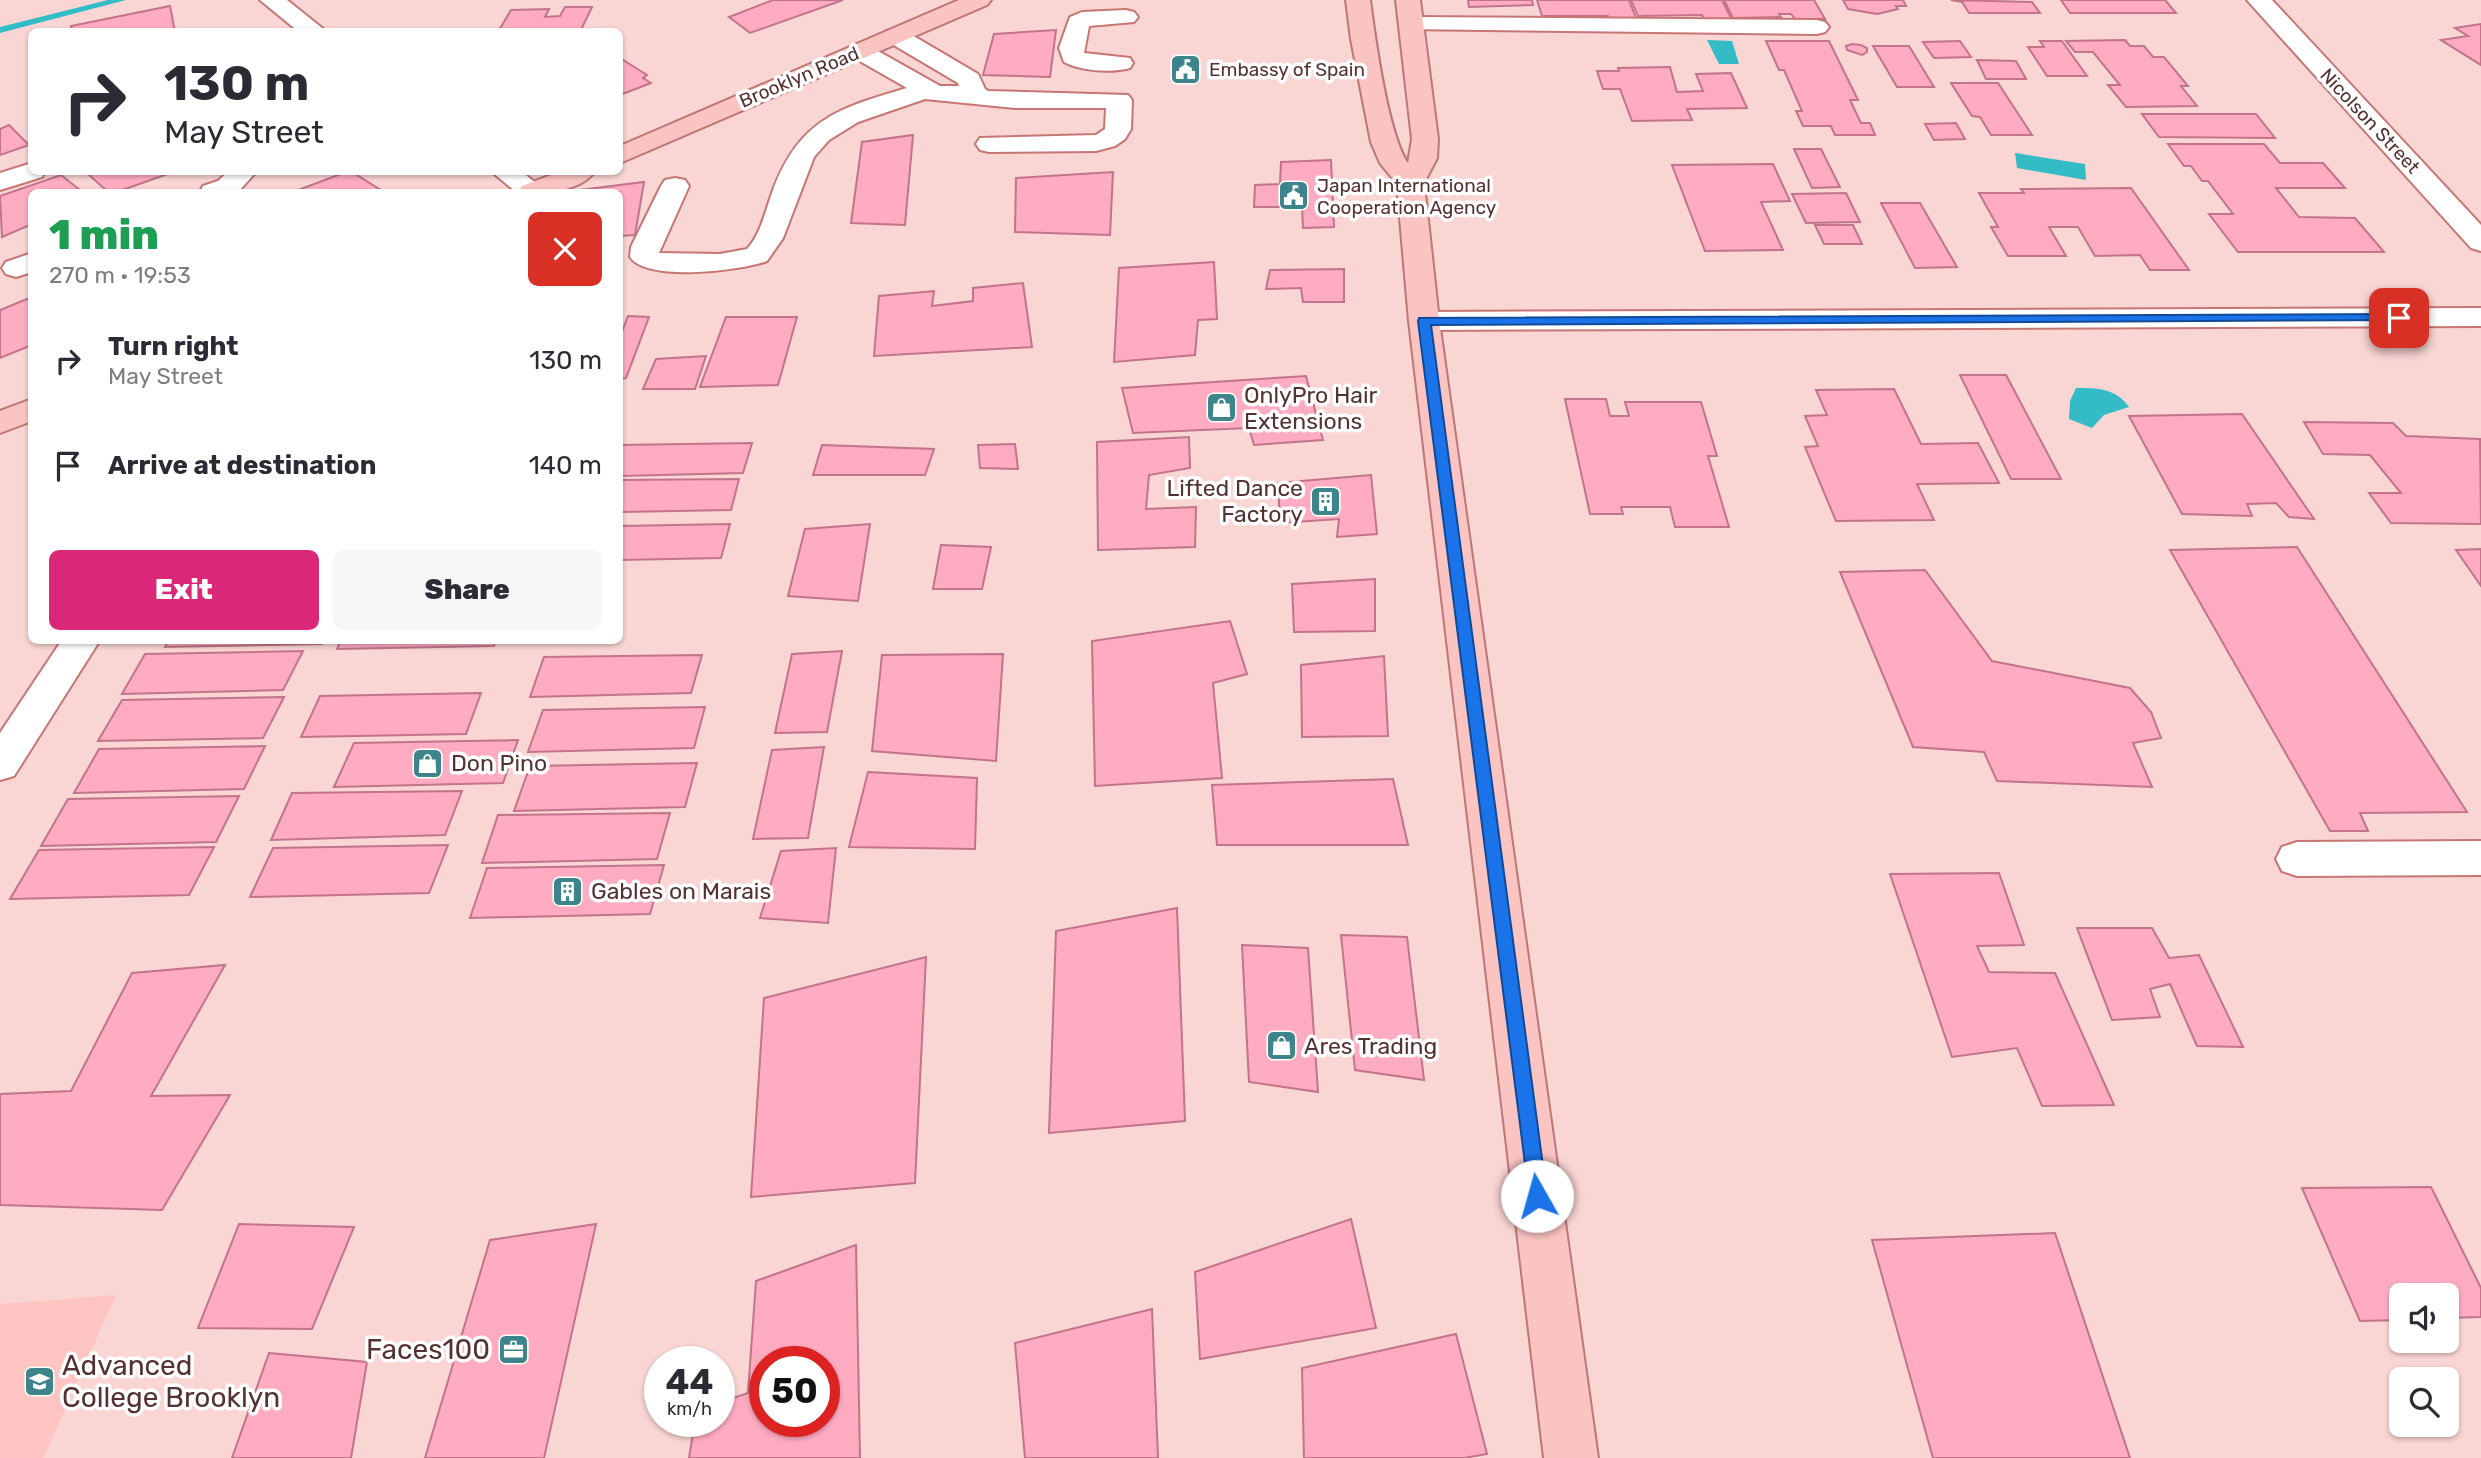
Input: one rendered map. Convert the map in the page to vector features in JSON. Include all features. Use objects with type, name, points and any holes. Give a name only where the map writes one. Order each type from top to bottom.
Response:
[{"type":"main road","name":"Brooklyn Road","points":[[623,154],[979,0]]},
{"type":"main road","points":[[1359,0],[1363,39],[1384,142],[1393,163],[1410,183],[1424,321],[1571,1458]]},
{"type":"main road","points":[[1410,12],[1425,139],[1424,158],[1410,183]]},
{"type":"main road","points":[[539,189],[574,175]]},
{"type":"main road","points":[[0,423],[28,411]]},
{"type":"street","points":[[272,0],[310,28]]},
{"type":"street","name":"Nicolson Street","points":[[2265,1],[2481,242]]},
{"type":"street","points":[[1410,12],[1817,27]]},
{"type":"street","points":[[989,144],[1096,143],[1113,139],[1118,134],[1121,63],[1127,13],[1082,19],[1078,22],[1071,48],[1073,57],[1079,60],[1121,63]]},
{"type":"street","points":[[896,36],[969,79],[974,94]]},
{"type":"street","points":[[860,51],[935,94],[974,94],[985,98],[1015,100],[1119,100]]},
{"type":"street","points":[[675,186],[645,247],[644,257],[650,261],[717,262],[744,260],[758,255],[766,248],[785,187],[798,160],[810,144],[843,120],[873,107],[928,90]]},
{"type":"street","points":[[0,182],[28,172]]},
{"type":"street","points":[[222,189],[228,187],[240,175]]},
{"type":"street","points":[[509,175],[528,189]]},
{"type":"street","points":[[1424,321],[2481,317]]},
{"type":"street","points":[[0,765],[79,644]]},
{"type":"street","points":[[2297,859],[2481,858]]},
{"type":"shaded area","name":"Advanced College Brooklyn","points":[[116,1295],[43,1458],[0,1458],[0,1304]]},
{"type":"water","points":[[1707,40],[1732,41],[1739,64],[1719,64]]},
{"type":"water","points":[[2015,153],[2085,164],[2086,180],[2017,168]]},
{"type":"water","points":[[2076,388],[2099,389],[2112,393],[2129,407],[2104,415],[2092,428],[2069,419],[2070,401]]},
{"type":"building","points":[[773,0],[843,0],[750,33],[729,17]]},
{"type":"building","points":[[1468,0],[1532,0],[1533,5],[1469,7]]},
{"type":"building","points":[[1537,0],[1629,0],[1637,21],[1610,22],[1608,16],[1542,16]]},
{"type":"building","points":[[1631,0],[1722,0],[1732,20],[1705,20],[1702,15],[1638,16]]},
{"type":"building","points":[[1724,0],[1814,0],[1825,19],[1795,19],[1791,14],[1779,14],[1781,17],[1733,18]]},
{"type":"building","points":[[1843,0],[1903,0],[1906,6],[1896,6],[1898,9],[1877,14],[1848,9]]},
{"type":"building","points":[[1951,0],[2032,2],[2040,13],[1969,13],[1962,2]]},
{"type":"building","points":[[2061,0],[2165,0],[2176,13],[2070,13]]},
{"type":"building","points":[[170,6],[174,28],[71,28]]},
{"type":"building","points":[[565,7],[592,7],[582,28],[500,28],[511,10],[549,9],[545,17],[560,16]]},
{"type":"building","points":[[2481,24],[2481,65],[2441,40],[2468,36],[2455,28]]},
{"type":"building","points":[[1056,30],[1050,77],[983,75],[994,34]]},
{"type":"building","points":[[2125,40],[2130,46],[2144,46],[2153,57],[2164,57],[2188,86],[2181,86],[2197,106],[2126,107],[2108,85],[2120,85],[2093,52],[2075,52],[2066,41]]},
{"type":"building","points":[[1766,41],[1829,41],[1858,100],[1850,100],[1861,123],[1870,123],[1875,135],[1835,135],[1831,126],[1803,126],[1796,111],[1802,111],[1784,70],[1779,70]]},
{"type":"building","points":[[1960,41],[1971,57],[1934,58],[1923,42]]},
{"type":"building","points":[[2040,41],[2062,41],[2087,76],[2047,76],[2028,47],[2044,47]]},
{"type":"building","points":[[1852,44],[1867,48],[1867,52],[1862,55],[1847,50],[1846,46]]},
{"type":"building","points":[[1873,46],[1909,46],[1934,87],[1897,87]]},
{"type":"building","points":[[623,60],[647,75],[643,78],[651,83],[623,94]]},
{"type":"building","points":[[1977,60],[2016,61],[2026,79],[1986,79]]},
{"type":"building","points":[[1670,67],[1677,92],[1703,91],[1696,74],[1731,73],[1747,108],[1687,109],[1692,120],[1632,121],[1620,89],[1603,89],[1597,71]]},
{"type":"building","points":[[1951,83],[1998,83],[2032,135],[1991,135],[1980,117],[1972,116]]},
{"type":"building","points":[[2142,114],[2256,114],[2275,138],[2159,137]]},
{"type":"building","points":[[1956,123],[1965,139],[1934,140],[1925,124]]},
{"type":"building","points":[[9,125],[28,145],[0,155],[0,129]]},
{"type":"building","points":[[913,135],[905,225],[851,223],[862,142]]},
{"type":"building","points":[[2168,144],[2264,144],[2280,163],[2323,163],[2345,188],[2276,188],[2299,217],[2355,218],[2384,252],[2238,252],[2209,214],[2233,214],[2208,181],[2202,181],[2191,166],[2184,166]]},
{"type":"building","points":[[1794,149],[1821,149],[1840,187],[1812,188]]},
{"type":"building","name":"Japan International Cooperation Agency","points":[[1331,160],[1334,227],[1303,228],[1302,207],[1254,207],[1255,185],[1280,184],[1281,162]]},
{"type":"building","points":[[1773,164],[1790,201],[1761,202],[1783,250],[1705,251],[1672,165]]},
{"type":"building","points":[[1113,172],[1110,235],[1015,232],[1016,178]]},
{"type":"building","points":[[61,175],[79,189],[28,189],[28,226],[2,237],[0,196]]},
{"type":"building","points":[[89,175],[165,175],[125,189],[105,189]]},
{"type":"building","points":[[338,175],[357,175],[379,189],[301,189]]},
{"type":"building","points":[[644,182],[635,235],[623,236],[623,189],[588,189]]},
{"type":"building","points":[[2131,188],[2189,270],[2150,270],[2140,255],[2095,256],[2078,227],[2049,227],[2066,256],[2008,256],[1991,227],[1998,227],[1979,193],[2024,193],[2021,189]]},
{"type":"building","points":[[1846,193],[1860,222],[1806,223],[1792,194]]},
{"type":"building","points":[[1881,203],[1920,203],[1957,267],[1915,268]]},
{"type":"building","points":[[1815,225],[1853,225],[1862,244],[1824,244]]},
{"type":"building","points":[[1214,262],[1217,319],[1198,320],[1195,355],[1114,362],[1119,268]]},
{"type":"building","points":[[1344,269],[1344,302],[1303,302],[1301,288],[1266,289],[1270,270]]},
{"type":"building","points":[[1023,283],[1032,347],[874,356],[879,296],[934,291],[932,306],[973,301],[973,288]]},
{"type":"building","points":[[28,299],[28,347],[0,358],[0,310]]},
{"type":"building","points":[[628,316],[649,317],[626,378],[623,378],[623,329]]},
{"type":"building","points":[[726,317],[797,317],[778,385],[700,387]]},
{"type":"building","points":[[706,356],[695,389],[643,389],[656,359]]},
{"type":"building","points":[[1960,375],[2006,375],[2061,479],[2011,479]]},
{"type":"building","name":"OnlyPro Hair Extensions","points":[[1306,376],[1323,440],[1254,445],[1249,428],[1133,433],[1122,388]]},
{"type":"building","points":[[1894,389],[1921,444],[1978,443],[1999,483],[1917,484],[1934,520],[1836,521],[1805,447],[1818,446],[1805,416],[1827,415],[1816,390]]},
{"type":"building","points":[[1565,399],[1606,399],[1610,416],[1629,416],[1625,402],[1701,402],[1717,456],[1708,456],[1729,527],[1675,527],[1670,507],[1621,507],[1623,514],[1590,514]]},
{"type":"building","points":[[2242,414],[2314,519],[2289,517],[2276,503],[2247,504],[2252,516],[2182,514],[2129,416]]},
{"type":"building","points":[[2304,422],[2393,423],[2406,436],[2480,439],[2481,524],[2391,523],[2369,493],[2401,493],[2370,455],[2323,454]]},
{"type":"building","points":[[1189,437],[1190,468],[1149,475],[1146,509],[1196,507],[1195,547],[1098,550],[1097,442]]},
{"type":"building","points":[[752,443],[743,473],[623,476],[623,445]]},
{"type":"building","points":[[1015,444],[1018,469],[980,468],[978,445]]},
{"type":"building","points":[[822,445],[934,449],[925,475],[813,475]]},
{"type":"building","name":"Lifted Dance Factory","points":[[1371,475],[1377,534],[1337,537],[1339,519],[1280,523],[1278,483]]},
{"type":"building","points":[[739,479],[731,510],[623,512],[623,480]]},
{"type":"building","points":[[730,524],[721,558],[623,560],[623,526]]},
{"type":"building","points":[[870,524],[858,601],[788,596],[805,529]]},
{"type":"building","points":[[941,545],[991,547],[982,589],[933,589]]},
{"type":"building","points":[[2297,547],[2467,812],[2360,813],[2368,831],[2330,831],[2170,550]]},
{"type":"building","points":[[2481,549],[2481,586],[2456,550]]},
{"type":"building","points":[[1925,570],[1992,661],[2130,688],[2151,712],[2161,738],[2133,743],[2152,787],[1997,781],[1984,752],[1913,747],[1840,572]]},
{"type":"building","points":[[1375,579],[1375,631],[1294,632],[1292,584]]},
{"type":"building","points":[[1230,621],[1247,674],[1213,683],[1222,778],[1095,786],[1092,641]]},
{"type":"building","points":[[167,644],[322,644],[165,647]]},
{"type":"building","points":[[339,644],[495,644],[494,646],[337,649]]},
{"type":"building","points":[[303,651],[283,690],[122,694],[145,654]]},
{"type":"building","points":[[842,651],[827,732],[775,733],[792,654]]},
{"type":"building","points":[[1003,654],[996,761],[872,751],[882,655]]},
{"type":"building","points":[[702,655],[691,693],[530,697],[544,657]]},
{"type":"building","points":[[1384,656],[1388,736],[1302,737],[1301,665]]},
{"type":"building","points":[[481,693],[466,734],[301,737],[320,696]]},
{"type":"building","points":[[284,697],[263,738],[98,741],[122,700]]},
{"type":"building","points":[[705,707],[694,748],[528,752],[543,710]]},
{"type":"building","name":"Don Pino","points":[[518,740],[503,783],[334,787],[354,743]]},
{"type":"building","points":[[265,746],[244,789],[74,793],[99,749]]},
{"type":"building","points":[[824,747],[808,838],[753,839],[772,750]]},
{"type":"building","points":[[697,763],[685,807],[514,811],[530,766]]},
{"type":"building","points":[[868,772],[977,778],[975,849],[849,847]]},
{"type":"building","points":[[1393,779],[1408,845],[1217,845],[1212,785]]},
{"type":"building","points":[[462,791],[445,835],[271,840],[292,793]]},
{"type":"building","points":[[239,796],[216,842],[41,846],[68,799]]},
{"type":"building","name":"Gables on Marais","points":[[670,813],[657,859],[482,863],[498,815]]},
{"type":"building","points":[[448,845],[429,893],[250,897],[273,848]]},
{"type":"building","points":[[214,847],[189,895],[10,899],[39,850]]},
{"type":"building","points":[[836,848],[828,923],[760,918],[781,851]]},
{"type":"building","name":"Gables on Marais","points":[[664,865],[650,914],[470,918],[487,868]]},
{"type":"building","points":[[1999,873],[2024,945],[1977,946],[1989,972],[2055,973],[2114,1105],[2042,1106],[2017,1048],[1952,1057],[1890,874]]},
{"type":"building","points":[[1177,908],[1185,1121],[1049,1133],[1056,931]]},
{"type":"building","points":[[2077,928],[2152,928],[2169,958],[2199,955],[2243,1047],[2197,1046],[2170,984],[2150,989],[2160,1017],[2112,1020]]},
{"type":"building","points":[[1341,935],[1407,937],[1424,1080],[1355,1070]]},
{"type":"building","name":"Ares Trading","points":[[1242,945],[1308,948],[1318,1092],[1249,1082]]},
{"type":"building","points":[[926,957],[915,1183],[751,1197],[764,998]]},
{"type":"building","points":[[225,965],[151,1096],[230,1095],[162,1210],[0,1205],[0,1094],[71,1091],[132,973]]},
{"type":"building","points":[[2431,1187],[2481,1288],[2481,1317],[2459,1318],[2459,1283],[2389,1283],[2389,1320],[2360,1321],[2302,1188]]},
{"type":"building","points":[[1351,1219],[1376,1328],[1200,1359],[1195,1272]]},
{"type":"building","name":"Faces100","points":[[239,1224],[354,1227],[312,1329],[198,1328]]},
{"type":"building","name":"Faces100","points":[[596,1224],[544,1458],[425,1458],[490,1240]]},
{"type":"building","points":[[2055,1233],[2130,1458],[1933,1458],[1872,1240]]},
{"type":"building","points":[[856,1245],[860,1458],[689,1458],[692,1437],[735,1437],[735,1397],[748,1393],[749,1379],[749,1437],[840,1437],[840,1346],[751,1346],[756,1281]]},
{"type":"building","points":[[1152,1309],[1158,1458],[1025,1458],[1015,1343]]},
{"type":"building","points":[[1456,1334],[1487,1454],[1464,1458],[1304,1458],[1302,1368]]},
{"type":"building","name":"Faces100","points":[[269,1353],[367,1362],[351,1458],[232,1458]]},
{"type":"waterway","points":[[0,30],[121,0]]},
{"type":"place","name":"Embassy of Spain","points":[[1186,69]]},
{"type":"place","name":"Japan International Cooperation Agency","points":[[1294,196]]},
{"type":"place","name":"OnlyPro Hair Extensions","points":[[1221,408]]},
{"type":"place","name":"Lifted Dance Factory","points":[[1326,501]]},
{"type":"place","name":"Don Pino","points":[[428,763]]},
{"type":"place","name":"Gables on Marais","points":[[568,891]]},
{"type":"place","name":"Ares Trading","points":[[1281,1046]]},
{"type":"place","name":"Faces100","points":[[513,1349]]},
{"type":"place","name":"Advanced College Brooklyn","points":[[39,1381]]},
{"type":"route","points":[[1537,1196],[1424,321],[2399,318]]}]
